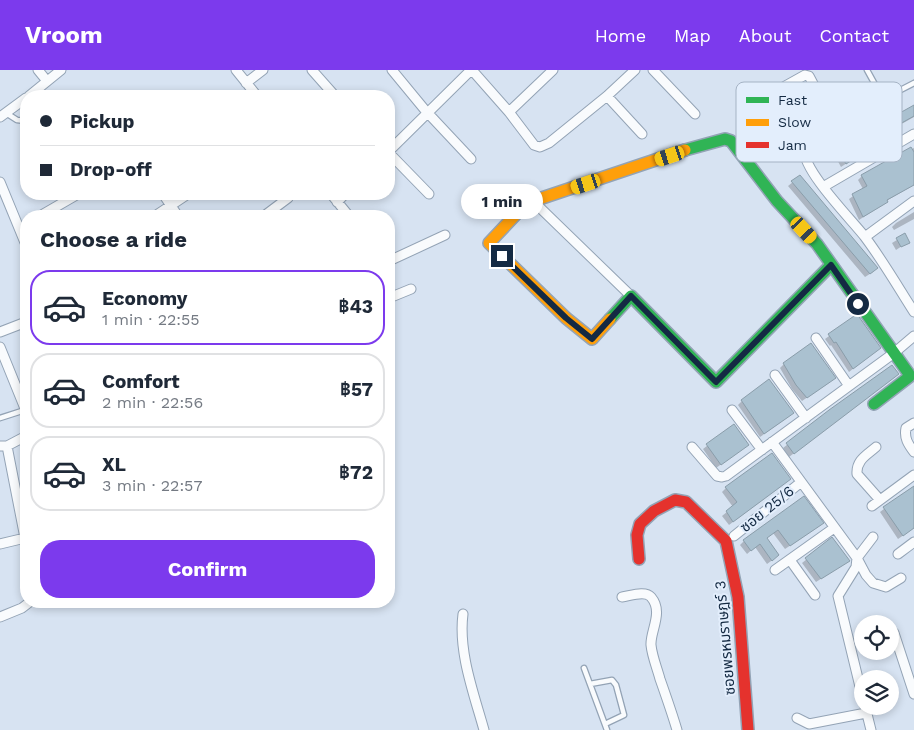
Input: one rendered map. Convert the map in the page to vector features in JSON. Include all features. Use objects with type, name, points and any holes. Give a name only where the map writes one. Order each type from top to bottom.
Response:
[{"type":"street","points":[[38,70],[47,81]]},
{"type":"street","points":[[36,90],[61,70]]},
{"type":"street","points":[[236,70],[252,90]]},
{"type":"street","points":[[246,83],[263,70]]},
{"type":"street","points":[[312,70],[330,90]]},
{"type":"street","points":[[392,70],[427,112],[471,159]]},
{"type":"street","points":[[395,146],[471,70],[509,112],[534,145],[540,147],[549,143],[635,70]]},
{"type":"street","points":[[509,112],[553,70]]},
{"type":"street","points":[[653,70],[695,114]]},
{"type":"street","points":[[793,82],[806,75],[810,76],[813,82]]},
{"type":"street","points":[[606,96],[642,134]]},
{"type":"street","points":[[3,115],[20,103]]},
{"type":"street","points":[[902,141],[914,134]]},
{"type":"street","points":[[631,296],[592,339],[566,318],[489,243],[521,209],[533,201],[704,144],[725,139],[731,142],[736,148]]},
{"type":"street","points":[[395,158],[429,194]]},
{"type":"street","points":[[747,162],[777,201],[817,244],[909,374],[909,377],[874,404]]},
{"type":"street","points":[[808,162],[823,187],[865,237],[914,312]]},
{"type":"street","points":[[823,187],[866,162]]},
{"type":"street","points":[[0,182],[20,221]]},
{"type":"street","points":[[50,210],[68,200]]},
{"type":"street","points":[[167,200],[174,210]]},
{"type":"street","points":[[165,210],[180,200]]},
{"type":"street","points":[[273,210],[286,200]]},
{"type":"street","points":[[336,200],[344,210]]},
{"type":"street","points":[[533,201],[716,382],[831,265]]},
{"type":"street","points":[[865,237],[914,201]]},
{"type":"street","points":[[395,257],[444,235]]},
{"type":"street","points":[[395,296],[411,289]]},
{"type":"street","points":[[0,332],[20,324]]},
{"type":"street","points":[[692,447],[717,476],[722,477],[806,418],[914,336]]},
{"type":"street","points":[[816,338],[849,386]]},
{"type":"street","points":[[0,346],[20,395]]},
{"type":"street","points":[[775,375],[806,418]]},
{"type":"street","points":[[732,410],[762,450]]},
{"type":"street","points":[[914,423],[906,428],[905,435],[914,452]]},
{"type":"street","points":[[20,439],[4,446],[20,518]]},
{"type":"street","points":[[772,442],[800,483],[857,558],[866,575],[878,586],[888,587],[901,578]]},
{"type":"street","points":[[876,447],[860,460],[857,468],[857,474],[876,503],[914,475]]},
{"type":"street","name":"ซอย 25/6","points":[[734,536],[800,483]]},
{"type":"street","name":"ซอยพรหมราษฎร์ 3","points":[[639,559],[638,528],[640,522],[666,504],[674,501],[686,502],[726,541],[738,597],[748,730]]},
{"type":"street","points":[[775,570],[834,528]]},
{"type":"street","points":[[856,670],[838,596],[856,567],[857,558],[873,537]]},
{"type":"street","points":[[0,544],[20,541]]},
{"type":"street","points":[[898,554],[914,542]]},
{"type":"street","points":[[790,560],[815,595]]},
{"type":"street","points":[[622,597],[645,593],[650,595],[653,601],[656,612],[656,626],[651,644],[677,730]]},
{"type":"street","points":[[0,617],[22,608]]},
{"type":"street","points":[[463,614],[463,640],[467,663],[484,730]]},
{"type":"street","points":[[899,648],[914,694]]},
{"type":"street","points":[[797,718],[809,724],[854,713]]},
{"type":"street","points":[[867,715],[871,730]]},
{"type":"lane","points":[[868,70],[874,82]]},
{"type":"lane","points":[[902,89],[914,83]]},
{"type":"lane","points":[[3,115],[20,120]]},
{"type":"lane","points":[[0,418],[20,412]]},
{"type":"lane","points":[[584,668],[607,730]]},
{"type":"lane","points":[[590,684],[612,680],[616,684],[624,715],[605,724]]},
{"type":"building","points":[[914,105],[914,116],[902,123],[902,112]]},
{"type":"building","points":[[911,147],[914,152],[914,185],[887,200],[888,202],[863,217],[852,194],[867,186],[861,175],[884,162],[902,162],[902,152]]},
{"type":"building","points":[[800,175],[878,268],[870,274],[791,181]]},
{"type":"building","points":[[905,233],[910,243],[901,247],[896,238]]},
{"type":"building","points":[[857,314],[881,348],[853,369],[836,342],[834,343],[828,334]]},
{"type":"building","points":[[811,343],[836,378],[807,398],[796,385],[783,363]]},
{"type":"building","points":[[892,365],[899,374],[794,454],[786,443]]},
{"type":"building","points":[[769,379],[794,413],[764,434],[741,400]]},
{"type":"building","points":[[734,424],[749,445],[721,465],[706,444]]},
{"type":"building","points":[[772,453],[791,479],[733,522],[726,511],[737,502],[725,487]]},
{"type":"building","points":[[914,486],[914,528],[903,536],[883,507]]},
{"type":"building","points":[[804,496],[824,523],[790,546],[778,530],[767,538],[779,555],[772,561],[760,544],[751,551],[743,540]]},
{"type":"building","points":[[832,537],[850,561],[821,579],[805,558]]},
{"type":"traffic: fast","points":[[685,150],[725,139],[731,141],[736,148]]},
{"type":"traffic: fast","points":[[747,162],[777,201],[817,244],[909,374],[909,377],[874,404]]},
{"type":"traffic: fast","points":[[610,319],[631,296],[716,382],[831,265]]},
{"type":"traffic: slow","points":[[610,319],[592,339],[566,318],[489,243],[521,209],[533,201],[685,150]]},
{"type":"traffic: jam","points":[[639,559],[637,535],[640,524],[654,511],[675,500],[686,502],[726,541],[738,597],[748,730]]},
{"type":"route","points":[[502,256],[566,318],[592,339],[631,296],[716,382],[831,265],[858,304]]}]
